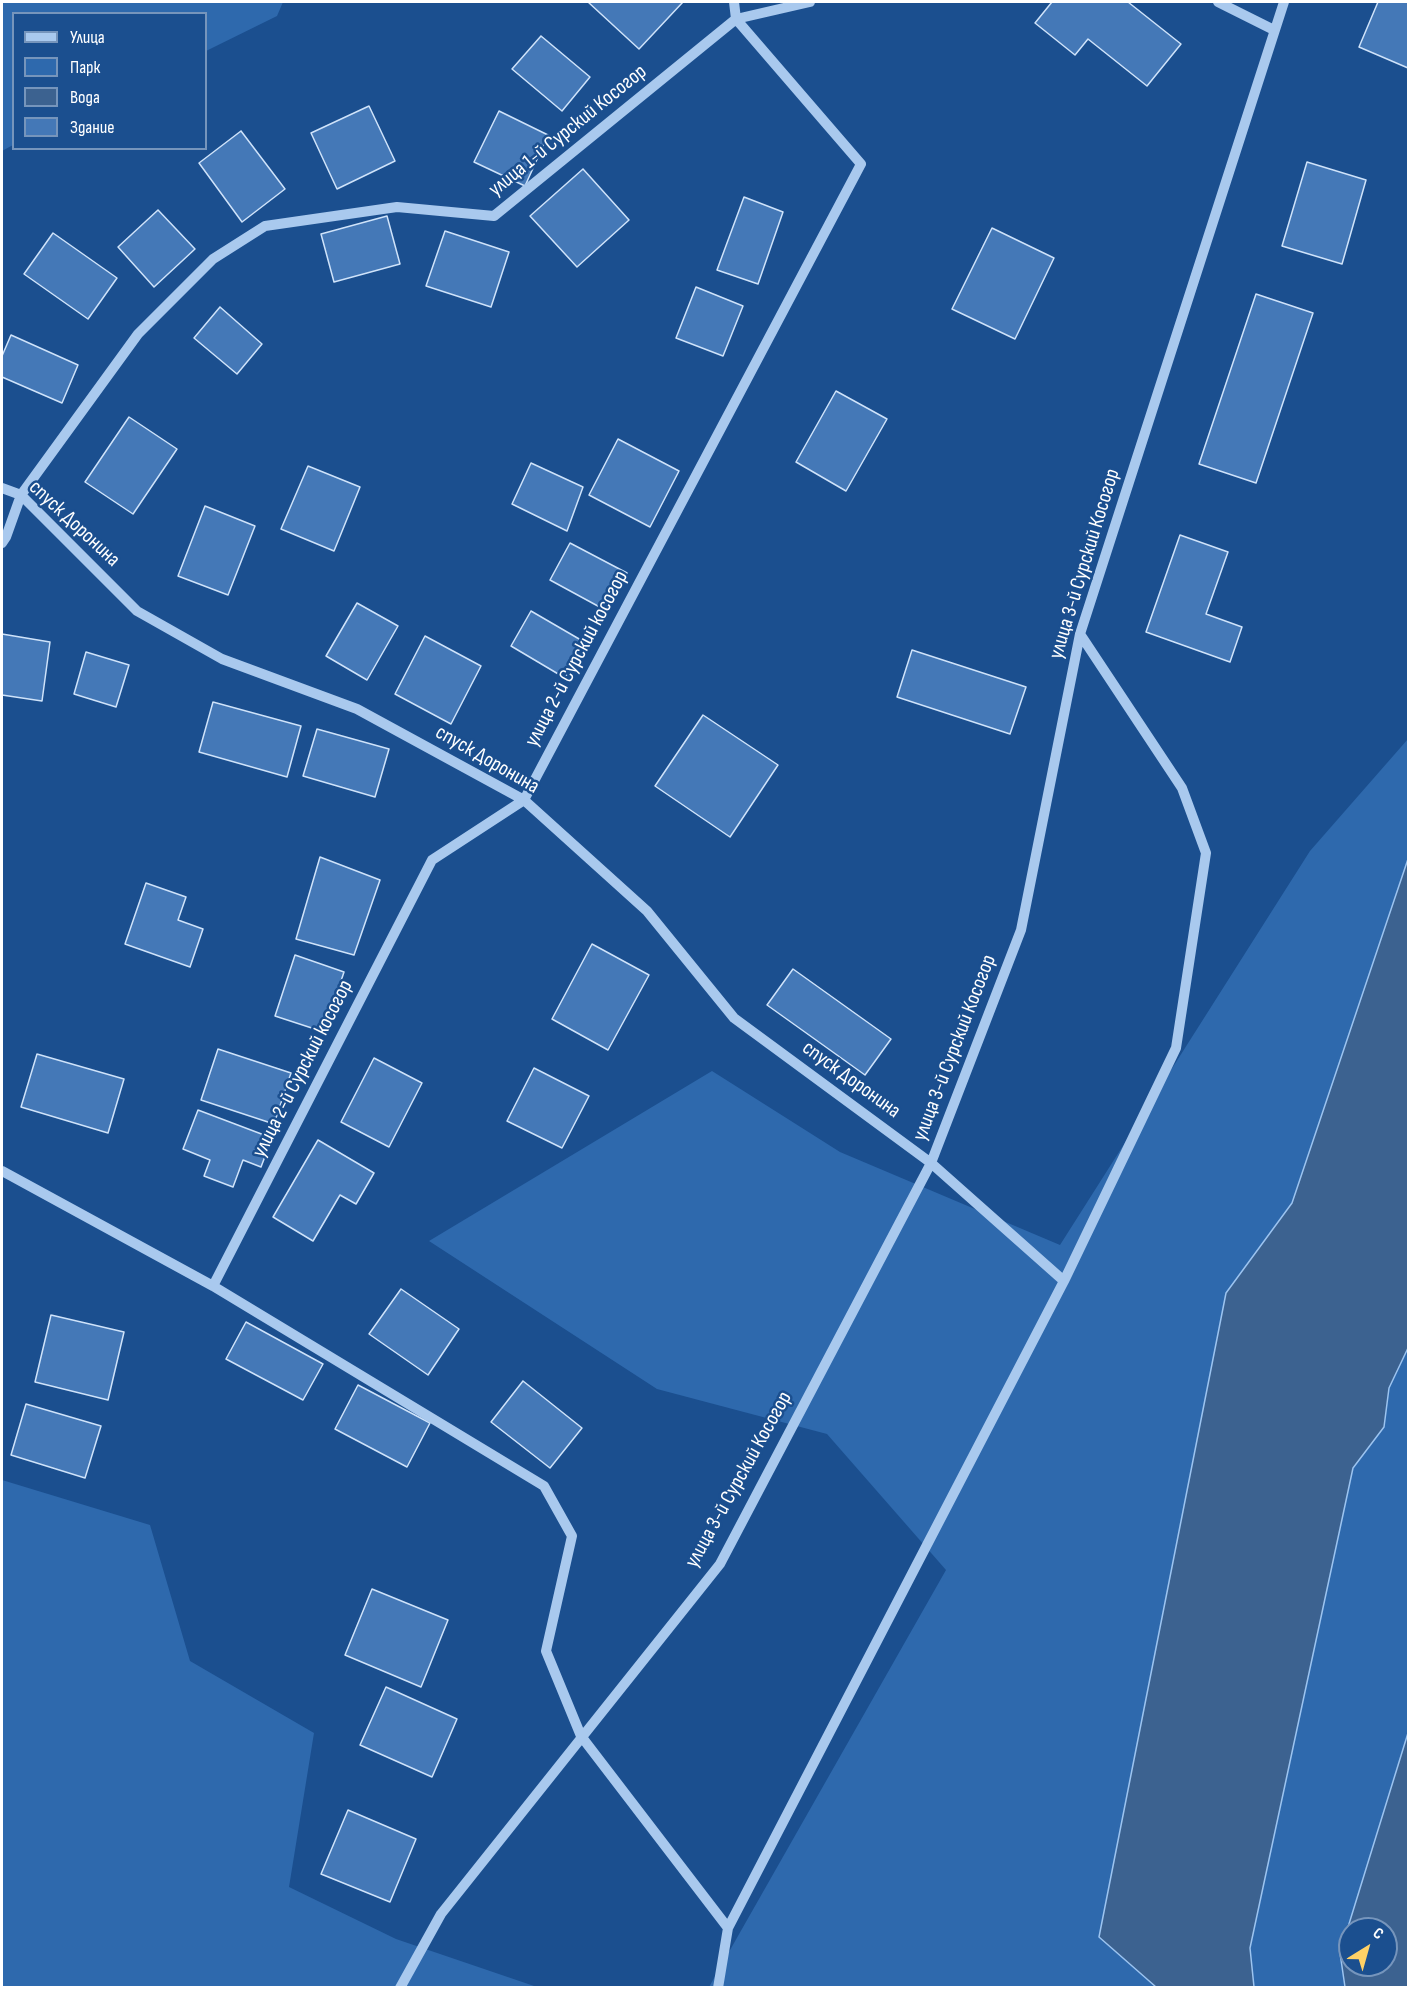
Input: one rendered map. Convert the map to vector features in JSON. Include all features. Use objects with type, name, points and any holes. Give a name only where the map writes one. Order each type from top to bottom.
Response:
[{"type":"street","points":[[734,2],[736,19]]},
{"type":"street","name":"улица 1-й Сурский Косогор","points":[[2,543],[21,495],[138,334],[213,259],[266,226],[397,207],[494,216],[736,19],[810,2]]},
{"type":"street","points":[[1218,2],[1274,30]]},
{"type":"street","name":"улица 3-й Сурский Косогор","points":[[400,1988],[441,1914],[720,1564],[931,1163],[1021,930],[1080,634],[1284,2]]},
{"type":"street","name":"улица 2-й Сурский косогор","points":[[213,1286],[432,860],[524,800],[861,164],[736,19]]},
{"type":"street","name":"спуск Доронина","points":[[2,488],[21,495],[137,611],[222,659],[357,709],[524,800],[647,911],[734,1018],[931,1163],[1064,1281]]},
{"type":"street","points":[[718,1988],[728,1928],[1064,1281],[1176,1048],[1206,853],[1182,788],[1080,634]]},
{"type":"street","points":[[2,1171],[213,1286],[544,1486],[572,1536],[546,1651],[581,1736],[728,1928]]},
{"type":"green space","points":[[2,2],[283,2],[277,16],[207,51],[207,12],[12,12],[12,146],[2,151]]},
{"type":"green space","points":[[1408,739],[1408,859],[1292,1203],[1226,1293],[1099,1937],[1156,1987],[709,1987],[946,1570],[827,1434],[657,1389],[429,1241],[712,1071],[840,1152],[1060,1245],[1310,851]]},
{"type":"green space","points":[[1408,1348],[1408,1733],[1351,1917],[1338,1917],[1338,1977],[1344,1977],[1345,1987],[1254,1987],[1250,1949],[1353,1468],[1384,1427],[1389,1388]]},
{"type":"green space","points":[[2,1480],[150,1525],[190,1661],[314,1733],[289,1887],[396,1939],[537,1987],[2,1987]]},
{"type":"water","points":[[1408,859],[1408,1348],[1389,1388],[1384,1427],[1353,1468],[1250,1948],[1254,1987],[1156,1987],[1099,1937],[1226,1293],[1292,1203]]},
{"type":"water","points":[[1408,1733],[1408,1987],[1345,1987],[1344,1977],[1398,1977],[1398,1917],[1351,1917]]},
{"type":"building","points":[[588,2],[683,2],[639,49]]},
{"type":"building","points":[[1052,2],[1128,2],[1181,44],[1147,86],[1088,39],[1075,55],[1035,23]]},
{"type":"building","points":[[1378,2],[1408,2],[1408,68],[1359,47]]},
{"type":"building","points":[[541,36],[590,77],[562,111],[512,69]]},
{"type":"building","points":[[369,106],[395,161],[337,189],[311,133]]},
{"type":"building","points":[[499,111],[548,135],[525,186],[474,162]]},
{"type":"building","points":[[241,131],[285,189],[242,222],[199,163]]},
{"type":"building","points":[[1307,162],[1366,180],[1342,264],[1282,246]]},
{"type":"building","points":[[583,169],[629,220],[577,267],[530,216]]},
{"type":"building","points":[[744,197],[783,212],[758,284],[717,270]]},
{"type":"building","points":[[158,210],[195,249],[154,287],[118,247]]},
{"type":"building","points":[[387,216],[400,264],[334,282],[321,234]]},
{"type":"building","points":[[992,228],[1054,258],[1015,339],[952,309]]},
{"type":"building","points":[[445,231],[509,252],[491,307],[426,286]]},
{"type":"building","points":[[53,233],[117,278],[88,319],[24,274]]},
{"type":"building","points":[[696,287],[743,306],[723,356],[676,338]]},
{"type":"building","points":[[1256,294],[1313,313],[1256,483],[1199,464]]},
{"type":"building","points":[[220,307],[262,344],[237,374],[194,338]]},
{"type":"building","points":[[11,335],[78,365],[62,403],[2,377],[2,356]]},
{"type":"building","points":[[836,391],[887,419],[846,491],[796,462]]},
{"type":"building","points":[[129,417],[177,449],[133,514],[85,482]]},
{"type":"building","points":[[618,439],[679,471],[650,527],[589,495]]},
{"type":"building","points":[[531,463],[583,487],[567,531],[512,504]]},
{"type":"building","points":[[308,466],[360,487],[334,551],[281,529]]},
{"type":"building","points":[[205,506],[255,526],[228,595],[178,576]]},
{"type":"building","points":[[1180,535],[1228,552],[1206,614],[1242,627],[1230,662],[1146,632]]},
{"type":"building","points":[[570,543],[627,573],[607,611],[550,580]]},
{"type":"building","points":[[357,603],[398,626],[367,680],[326,656]]},
{"type":"building","points":[[531,611],[586,643],[565,678],[511,646]]},
{"type":"building","points":[[2,634],[50,642],[42,701],[2,695]]},
{"type":"building","points":[[425,636],[481,666],[451,724],[395,694]]},
{"type":"building","points":[[912,650],[1026,687],[1010,734],[897,697]]},
{"type":"building","points":[[86,652],[129,665],[116,707],[74,694]]},
{"type":"building","points":[[213,702],[301,726],[287,777],[199,752]]},
{"type":"building","points":[[703,715],[778,765],[730,837],[655,786]]},
{"type":"building","points":[[317,729],[389,749],[375,797],[303,776]]},
{"type":"building","points":[[320,857],[380,880],[354,955],[296,939]]},
{"type":"building","points":[[146,883],[186,897],[178,920],[203,929],[190,967],[125,944]]},
{"type":"building","points":[[592,944],[649,975],[608,1050],[552,1019]]},
{"type":"building","points":[[295,955],[344,972],[324,1032],[275,1016]]},
{"type":"building","points":[[793,969],[891,1039],[865,1075],[767,1005]]},
{"type":"building","points":[[218,1049],[291,1073],[274,1124],[201,1100]]},
{"type":"building","points":[[37,1054],[124,1079],[108,1133],[21,1107]]},
{"type":"building","points":[[374,1058],[422,1083],[389,1147],[341,1122]]},
{"type":"building","points":[[534,1068],[589,1096],[562,1148],[507,1121]]},
{"type":"building","points":[[198,1110],[272,1138],[261,1167],[243,1160],[233,1187],[204,1176],[210,1160],[183,1149]]},
{"type":"building","points":[[318,1140],[374,1173],[356,1204],[340,1195],[313,1241],[273,1217]]},
{"type":"building","points":[[401,1289],[459,1329],[428,1375],[369,1334]]},
{"type":"building","points":[[51,1315],[124,1332],[108,1400],[35,1382]]},
{"type":"building","points":[[246,1322],[323,1364],[303,1400],[226,1359]]},
{"type":"building","points":[[523,1381],[582,1428],[550,1468],[491,1422]]},
{"type":"building","points":[[358,1385],[430,1423],[407,1467],[335,1429]]},
{"type":"building","points":[[26,1404],[101,1426],[85,1478],[11,1455]]},
{"type":"building","points":[[372,1589],[448,1620],[421,1687],[345,1655]]},
{"type":"building","points":[[386,1687],[457,1719],[432,1777],[360,1745]]},
{"type":"building","points":[[348,1810],[416,1839],[390,1902],[321,1874]]}]
